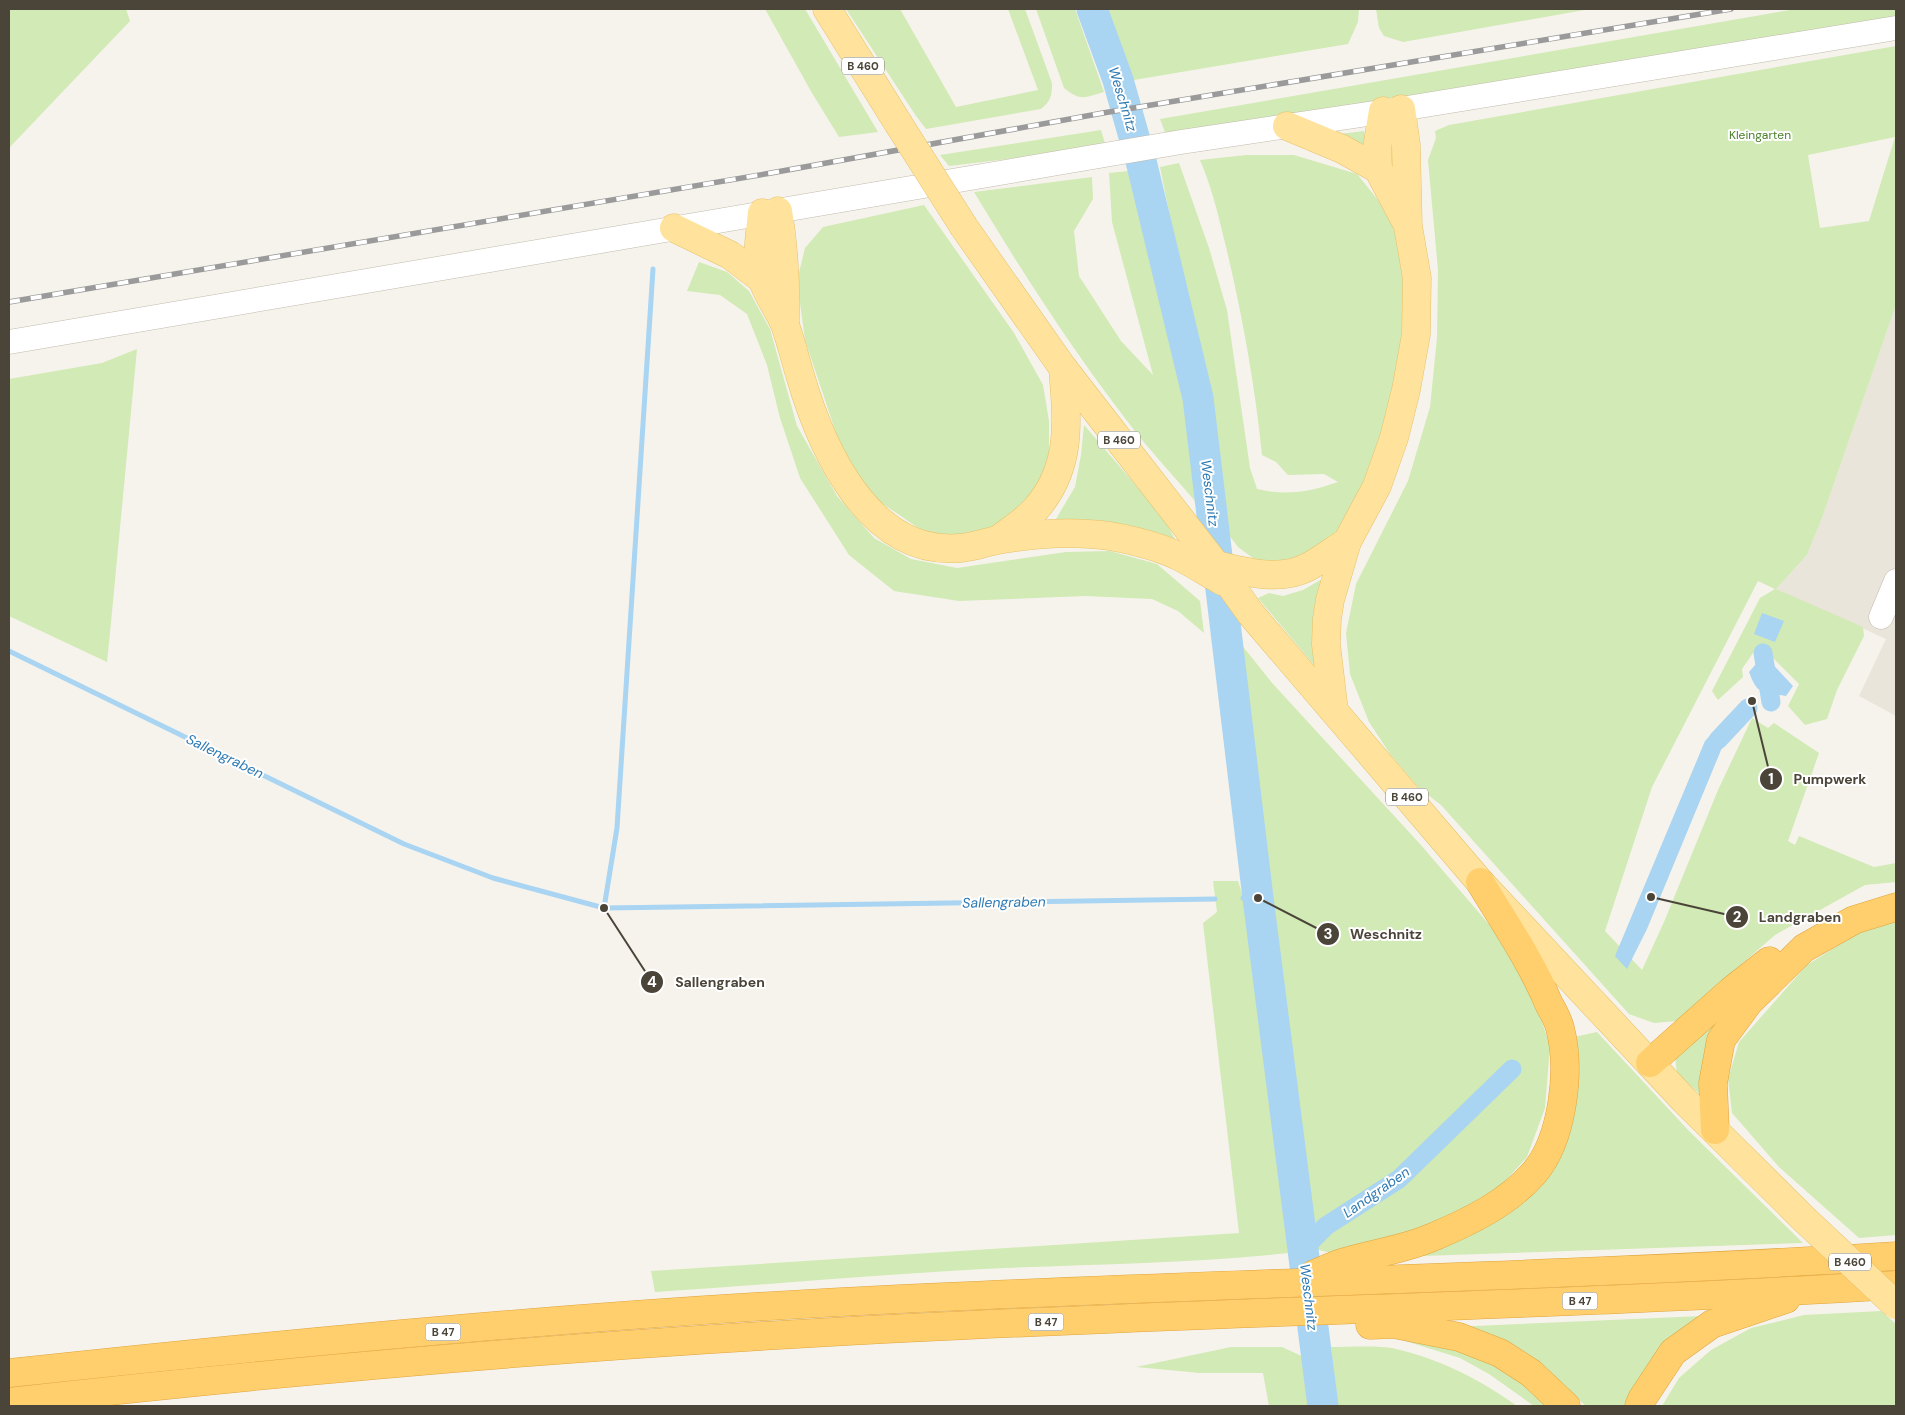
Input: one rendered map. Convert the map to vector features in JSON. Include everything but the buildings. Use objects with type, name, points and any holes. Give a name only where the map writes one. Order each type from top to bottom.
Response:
[{"type":"highway","points":[[1340,1272],[1378,1255],[1431,1238],[1476,1217],[1510,1195],[1535,1172],[1549,1149],[1564,1095],[1565,1059],[1560,1027],[1541,984],[1480,882]]},
{"type":"highway","points":[[1650,1063],[1731,991],[1796,940],[1848,910],[1896,896]]},
{"type":"highway","points":[[1715,1130],[1713,1083],[1721,1040],[1749,1002],[1804,948],[1854,920],[1896,907]]},
{"type":"highway","points":[[1340,1272],[1893,1256]]},
{"type":"highway","name":"B 47","points":[[9,1373],[199,1353],[620,1316],[888,1299],[1282,1283],[1340,1272]]},
{"type":"highway","name":"B 47","points":[[9,1402],[203,1380],[622,1345],[816,1332],[1276,1312],[1314,1311],[1345,1318],[1542,1303],[1896,1285]]},
{"type":"highway","points":[[1639,1406],[1673,1352],[1712,1324],[1816,1289]]},
{"type":"highway","points":[[1345,1318],[1394,1324],[1459,1337],[1500,1353],[1532,1373],[1566,1406]]},
{"type":"main road","name":"B 460","points":[[827,9],[964,227],[1062,368],[1175,513],[1232,575],[1251,614],[1480,882],[1715,1130],[1804,1219],[1896,1305]]},
{"type":"main road","points":[[1392,110],[1377,148],[1378,169],[1408,226]]},
{"type":"main road","points":[[1334,711],[1326,644],[1330,600],[1347,542],[1377,486],[1394,438],[1406,390],[1416,335],[1417,278],[1408,226],[1406,144],[1392,110]]},
{"type":"main road","points":[[1287,126],[1342,148],[1378,169]]},
{"type":"main road","points":[[770,212],[758,252],[763,280],[785,325],[808,403],[821,439],[854,493],[878,520],[906,538],[934,547],[961,548],[999,539],[1054,534],[1089,534],[1131,540],[1232,575],[1274,576],[1292,573],[1307,567],[1347,542]]},
{"type":"main road","points":[[770,212],[784,248],[785,325]]},
{"type":"main road","points":[[674,228],[730,255],[763,280]]},
{"type":"main road","points":[[999,539],[1034,512],[1047,495],[1057,476],[1064,452],[1067,422],[1062,368]]},
{"type":"street","points":[[9,342],[1162,146],[1896,28]]},
{"type":"street","points":[[1881,617],[1896,581]]},
{"type":"shaded area","points":[[1896,305],[1896,716],[1859,696],[1886,639],[1776,589],[1807,555],[1822,518]]},
{"type":"green space","points":[[9,9],[126,9],[130,21],[9,148]]},
{"type":"green space","points":[[765,9],[805,9],[878,132],[839,137]]},
{"type":"green space","points":[[846,9],[900,9],[956,107],[1038,90],[1008,9],[1025,9],[1052,83],[1050,98],[1041,109],[926,129]]},
{"type":"green space","points":[[1036,9],[1075,9],[1104,92],[1087,97],[1079,97],[1064,88]]},
{"type":"green space","points":[[1102,9],[1359,9],[1358,22],[1348,44],[1128,81]]},
{"type":"green space","points":[[1376,9],[1590,9],[1403,42],[1384,36],[1379,28]]},
{"type":"green space","points":[[1796,9],[1896,9],[1896,18],[1166,135],[1160,119]]},
{"type":"green space","name":"Kleingarten","points":[[1896,46],[1896,305],[1822,518],[1807,555],[1776,589],[1863,627],[1864,636],[1837,690],[1827,719],[1805,725],[1788,706],[1799,684],[1774,659],[1757,647],[1742,669],[1743,677],[1718,700],[1712,691],[1760,598],[1775,589],[1758,581],[1652,787],[1605,931],[1642,970],[1664,922],[1718,790],[1752,718],[1768,728],[1774,723],[1819,753],[1788,841],[1795,845],[1799,836],[1874,867],[1896,863],[1896,882],[1865,885],[1775,935],[1676,1021],[1654,1023],[1629,1014],[1441,805],[1419,788],[1390,754],[1369,722],[1350,674],[1346,633],[1356,584],[1408,481],[1430,407],[1437,338],[1438,270],[1428,160],[1436,138],[1435,131],[1449,125]],"holes":[[[1895,137],[1869,221],[1820,228],[1808,155]]]},
{"type":"green space","points":[[1101,130],[1106,147],[949,166],[940,155]]},
{"type":"green space","points":[[1364,131],[1368,153],[1339,134]]},
{"type":"green space","points":[[1246,155],[1294,155],[1357,174],[1386,210],[1406,259],[1399,406],[1354,512],[1319,550],[1265,567],[1238,547],[1219,522],[1219,484],[1202,376],[1160,167],[1179,163],[1209,248],[1227,310],[1250,468],[1257,489],[1298,492],[1338,482],[1324,474],[1288,475],[1276,462],[1262,455],[1252,378],[1238,302],[1209,182],[1200,160]]},
{"type":"green space","points":[[1128,171],[1178,368],[1187,422],[1195,501],[1139,436],[1068,340],[974,192],[1092,177],[1093,199],[1074,231],[1079,276],[1121,341],[1153,375],[1112,222],[1109,173]]},
{"type":"green space","points":[[924,205],[1014,333],[1043,385],[1049,421],[1049,467],[1036,500],[1001,530],[963,537],[927,534],[876,499],[844,457],[805,340],[797,281],[805,248],[823,227]]},
{"type":"green space","points":[[699,262],[727,272],[749,291],[770,329],[797,426],[837,496],[874,538],[911,559],[957,568],[1066,552],[1110,551],[1157,564],[1200,601],[1204,633],[1178,611],[1152,599],[1085,596],[959,601],[894,591],[849,555],[800,478],[780,418],[767,365],[747,314],[720,295],[687,291]]},
{"type":"green space","points":[[137,349],[107,662],[9,616],[9,379],[102,363]]},
{"type":"green space","points":[[1084,425],[1163,517],[1178,545],[1050,529],[1075,487]]},
{"type":"green space","points":[[1322,579],[1319,653],[1314,665],[1258,598],[1269,593],[1283,596],[1303,590]]},
{"type":"green space","points":[[1236,638],[1273,684],[1420,844],[1493,929],[1529,983],[1550,1046],[1545,1108],[1527,1157],[1494,1194],[1461,1219],[1335,1254],[1315,1249],[1308,1224]]},
{"type":"green space","points":[[1213,881],[1238,881],[1247,909],[1288,1253],[1174,1262],[942,1271],[655,1292],[651,1271],[1239,1233],[1203,923],[1217,912]]},
{"type":"green space","points":[[1896,920],[1896,1235],[1859,1238],[1779,1167],[1732,1113],[1728,1079],[1739,1042],[1807,965],[1858,933]]},
{"type":"green space","points":[[1733,1002],[1707,1045],[1702,1068],[1706,1100],[1677,1073],[1675,1057]]},
{"type":"green space","points":[[1597,1032],[1689,1131],[1803,1243],[1422,1256],[1531,1190],[1574,1037]]},
{"type":"green space","points":[[1881,1311],[1896,1324],[1896,1406],[1662,1406],[1679,1378],[1711,1350],[1751,1328],[1804,1315]]},
{"type":"green space","points":[[1702,1316],[1629,1406],[1586,1406],[1551,1376],[1451,1327]]},
{"type":"green space","points":[[1402,1340],[1453,1347],[1508,1370],[1552,1406],[1534,1406],[1489,1374],[1460,1358]]},
{"type":"green space","points":[[1231,1347],[1282,1347],[1306,1358],[1313,1406],[1269,1406],[1263,1373],[1200,1373],[1136,1367]]},
{"type":"green space","points":[[1331,1347],[1381,1347],[1428,1358],[1474,1379],[1517,1406],[1338,1406]]},
{"type":"water","points":[[1762,613],[1784,621],[1775,642],[1754,634]]},
{"type":"water","points":[[1764,655],[1793,686],[1786,696],[1762,692],[1752,680],[1749,672]]},
{"type":"water","points":[[1728,716],[1738,725],[1721,750],[1647,929],[1627,969],[1615,956],[1705,741]]},
{"type":"waterway","name":"Weschnitz","points":[[1092,9],[1118,80],[1142,165],[1198,398],[1258,898],[1323,1406]]},
{"type":"waterway","points":[[604,908],[617,828],[653,269]]},
{"type":"waterway","name":"Sallengraben","points":[[9,651],[404,844],[493,878],[604,908],[1215,899]]},
{"type":"waterway","points":[[1763,653],[1771,702]]},
{"type":"waterway","name":"Landgraben","points":[[1718,740],[1748,708]]},
{"type":"waterway","name":"Sallengraben","points":[[1243,898],[1258,898]]},
{"type":"waterway","name":"Landgraben","points":[[1302,1250],[1326,1226],[1399,1179],[1512,1069]]},
{"type":"railway","points":[[9,302],[771,173],[1103,113],[1731,9]]},
{"type":"place","name":"Pumpwerk","points":[[1752,701]]},
{"type":"place","name":"Landgraben","points":[[1651,897]]},
{"type":"place","name":"Weschnitz","points":[[1258,898]]},
{"type":"place","name":"Sallengraben","points":[[604,908]]}]
